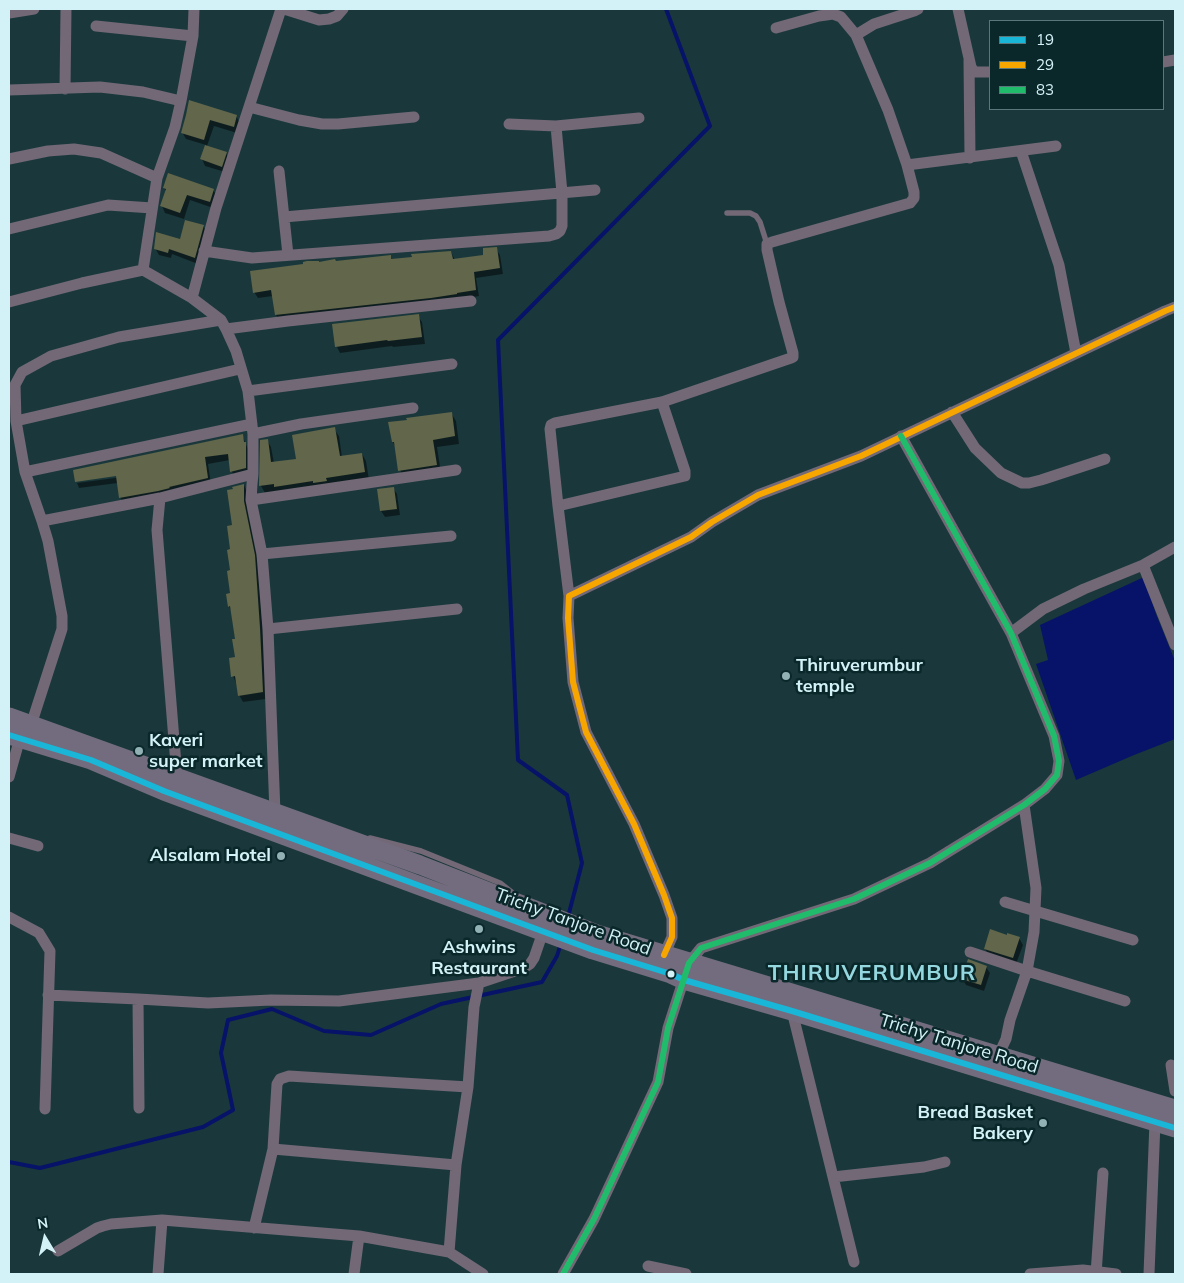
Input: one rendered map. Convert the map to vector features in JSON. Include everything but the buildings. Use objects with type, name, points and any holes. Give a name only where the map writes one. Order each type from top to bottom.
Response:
[{"type":"highway","name":"Trichy Tanjore Road","points":[[9,717],[20,732],[164,790],[543,922],[671,974],[687,971],[998,1056],[1174,1101]]},
{"type":"highway","name":"Trichy Tanjore Road","points":[[20,732],[177,777],[420,865],[543,922]]},
{"type":"highway","name":"Trichy Tanjore Road","points":[[595,942],[664,955],[687,971],[792,1011],[1175,1128]]},
{"type":"street","points":[[9,13],[30,9]]},
{"type":"street","points":[[65,89],[66,9]]},
{"type":"street","points":[[143,270],[157,178],[182,101],[192,36],[194,9]]},
{"type":"street","points":[[192,298],[216,208],[282,9],[319,20],[337,16],[343,9]]},
{"type":"street","points":[[856,35],[874,24],[918,9]]},
{"type":"street","points":[[958,9],[973,70],[976,72],[989,72]]},
{"type":"street","points":[[664,955],[672,937],[672,918],[634,824],[586,732],[572,682],[568,618],[569,596],[550,429],[551,425],[555,423],[662,402],[793,357],[767,244],[910,203],[914,198],[907,165],[888,110],[856,35],[841,17],[833,14],[776,28]]},
{"type":"street","points":[[96,26],[192,36]]},
{"type":"street","points":[[969,60],[970,158]]},
{"type":"street","points":[[9,90],[100,87],[143,92],[182,101]]},
{"type":"street","points":[[249,107],[322,124],[414,117]]},
{"type":"street","points":[[509,124],[556,126],[639,118]]},
{"type":"street","points":[[204,251],[252,258],[556,234],[562,226],[562,193],[556,126]]},
{"type":"street","points":[[907,165],[1056,146]]},
{"type":"street","points":[[9,159],[48,151],[74,149],[101,153],[157,178]]},
{"type":"street","points":[[1021,151],[1059,266],[1076,353]]},
{"type":"street","points":[[279,171],[288,255]]},
{"type":"street","points":[[284,217],[595,190]]},
{"type":"street","points":[[9,229],[108,205],[152,208]]},
{"type":"street","points":[[9,302],[82,283],[143,270],[192,298],[223,324],[236,351],[248,391],[252,429],[253,474],[251,500],[262,554],[268,629],[275,813]]},
{"type":"street","points":[[9,777],[20,732],[62,629],[62,616],[48,541],[25,472],[16,421],[15,385],[22,372],[51,356],[120,337],[223,324],[298,320],[471,301]]},
{"type":"street","points":[[569,596],[691,537],[712,522],[758,495],[861,456],[1175,307]]},
{"type":"street","points":[[248,391],[452,364]]},
{"type":"street","points":[[16,421],[240,369]]},
{"type":"street","points":[[558,506],[685,476],[686,472],[662,402]]},
{"type":"street","points":[[25,472],[252,429],[413,408]]},
{"type":"street","points":[[952,412],[975,448],[1001,473],[1022,483],[1041,480],[1105,459]]},
{"type":"street","points":[[563,1274],[594,1219],[658,1082],[668,1028],[687,971],[701,948],[844,902],[930,863],[1024,805],[1045,789],[1057,774],[1059,761],[1054,736],[1011,633],[901,436]]},
{"type":"street","points":[[251,500],[456,470]]},
{"type":"street","points":[[42,521],[160,498],[253,474]]},
{"type":"street","points":[[160,498],[157,530],[177,777]]},
{"type":"street","points":[[262,554],[451,536]]},
{"type":"street","points":[[1011,633],[1043,610],[1143,565],[1175,547]]},
{"type":"street","points":[[1143,565],[1175,645]]},
{"type":"street","points":[[268,629],[457,609]]},
{"type":"street","points":[[998,1056],[1006,1039],[1010,1020],[1027,971],[1034,932],[1036,888],[1024,805]]},
{"type":"street","points":[[9,838],[38,846]]},
{"type":"street","points":[[1005,902],[1133,940]]},
{"type":"street","points":[[9,917],[39,933],[50,951],[45,1109]]},
{"type":"street","points":[[48,996],[208,1002],[271,1000],[339,1001],[478,986],[530,964],[534,958],[543,922]]},
{"type":"street","points":[[970,952],[1125,1001]]},
{"type":"street","points":[[449,1252],[456,1165],[468,1087],[474,1007],[478,986]]},
{"type":"street","points":[[138,999],[139,1108]]},
{"type":"street","points":[[792,1011],[854,1262]]},
{"type":"street","points":[[1171,1065],[1174,1101]]},
{"type":"street","points":[[254,1228],[273,1150],[277,1084],[280,1079],[289,1076],[468,1087]]},
{"type":"street","points":[[1149,1274],[1155,1122]]},
{"type":"street","points":[[273,1150],[456,1165]]},
{"type":"street","points":[[833,1177],[924,1167],[945,1162]]},
{"type":"street","points":[[1096,1273],[1104,1173]]},
{"type":"street","points":[[158,1274],[162,1220]]},
{"type":"street","points":[[58,1251],[103,1226],[162,1220],[359,1236],[449,1252],[483,1274]]},
{"type":"street","points":[[354,1274],[359,1236]]},
{"type":"street","points":[[648,1266],[686,1274]]},
{"type":"street","points":[[1030,1274],[1083,1270],[1116,1274]]},
{"type":"lane","points":[[727,213],[750,213],[756,216],[760,222],[767,244]]},
{"type":"lane","points":[[306,824],[346,831]]},
{"type":"lane","points":[[365,836],[421,851],[500,883],[543,922]]},
{"type":"shaded area","points":[[1144,577],[1156,614],[1175,661],[1175,739],[1076,780],[1036,664],[1048,660],[1040,625]]},
{"type":"waterway","points":[[568,917],[582,863],[567,795],[518,760],[498,340],[710,126],[666,9]]},
{"type":"waterway","points":[[9,1162],[40,1168],[203,1127],[233,1110],[221,1053],[228,1020],[272,1009],[324,1031],[371,1035],[441,1004],[542,982],[557,956],[561,943]]},
{"type":"transit line","name":"29","points":[[664,955],[672,937],[672,918],[664,895],[634,824],[586,732],[573,682],[568,618],[569,596],[691,537],[712,522],[758,495],[861,456],[1175,307]]},
{"type":"transit line","name":"83","points":[[563,1274],[594,1219],[658,1082],[668,1028],[689,963],[701,948],[854,899],[930,863],[1024,805],[1045,789],[1057,775],[1059,761],[1054,736],[1011,633],[901,436]]},
{"type":"transit line","name":"19","points":[[9,735],[91,760],[164,791],[593,950],[671,974],[684,980],[1175,1128]]},
{"type":"place","name":"Thiruverumbur temple","points":[[786,676]]},
{"type":"place","name":"Kaveri super market","points":[[139,751]]},
{"type":"place","name":"Alsalam Hotel","points":[[281,856]]},
{"type":"place","name":"Ashwins Restaurant","points":[[479,929]]},
{"type":"place","name":"Bread Basket Bakery","points":[[1043,1123]]},
{"type":"district","name":"THIRUVERUMBUR","points":[[872,973]]}]
